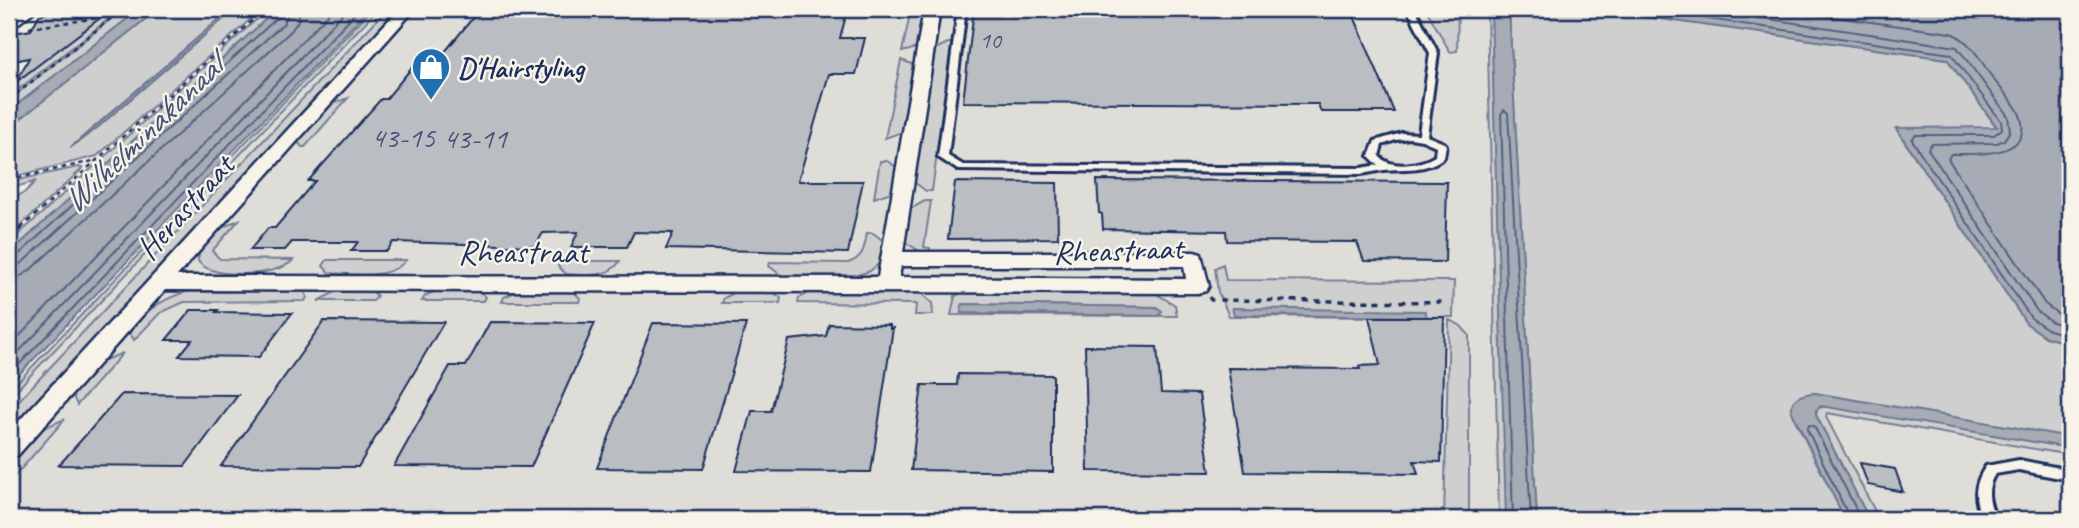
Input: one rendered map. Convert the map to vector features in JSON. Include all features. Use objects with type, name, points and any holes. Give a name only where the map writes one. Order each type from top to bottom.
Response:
[{"type":"street","points":[[15,26],[29,9]]},
{"type":"street","name":"Herastraat","points":[[9,448],[407,9]]},
{"type":"street","points":[[887,284],[932,9]]},
{"type":"street","name":"Rheastraat","points":[[159,283],[1198,286],[1194,259],[891,259]]},
{"type":"lane","points":[[962,9],[943,157],[961,168],[1361,171],[1429,164],[1439,157],[1441,145],[1423,136],[1398,135],[1378,143],[1374,156],[1380,163],[1392,166]]},
{"type":"lane","points":[[1411,9],[1434,53],[1423,136]]},
{"type":"lane","points":[[1989,519],[1981,499],[1981,481],[1991,470],[2019,465],[2070,475]]},
{"type":"path","points":[[9,100],[114,16],[127,9]]},
{"type":"path","points":[[9,239],[265,9]]},
{"type":"path","points":[[15,26],[114,16]]},
{"type":"path","points":[[9,94],[15,94]]},
{"type":"path","points":[[9,180],[95,161]]},
{"type":"path","points":[[1198,286],[1211,300],[1446,302]]},
{"type":"shaded area","points":[[129,9],[140,9],[9,111],[9,101],[19,92],[111,19]]},
{"type":"shaded area","points":[[158,9],[231,9],[71,147],[97,128],[235,9],[262,9],[97,156],[9,178],[9,128]]},
{"type":"shaded area","points":[[268,9],[277,9],[9,254],[9,243]]},
{"type":"shaded area","points":[[372,9],[378,9],[9,398],[9,391]]},
{"type":"shaded area","points":[[379,9],[2070,9],[2070,519],[9,519],[9,399]]},
{"type":"shaded area","points":[[387,9],[401,9],[9,435],[9,411]]},
{"type":"shaded area","points":[[911,9],[927,9],[920,47],[902,52]]},
{"type":"shaded area","points":[[1426,9],[1458,9],[1457,51],[1450,52]]},
{"type":"shaded area","points":[[1487,9],[1491,9],[1507,519],[1499,519]]},
{"type":"shaded area","points":[[1509,9],[1589,9],[1947,59],[1997,128],[1896,129],[2026,323],[2046,337],[2070,344],[2070,437],[1815,393],[1807,394],[1796,400],[1791,407],[1794,418],[1845,519],[1537,519]]},
{"type":"shaded area","points":[[111,17],[15,92],[9,93],[9,87],[99,18]]},
{"type":"shaded area","points":[[952,43],[932,191],[926,191],[914,182],[935,49]]},
{"type":"shaded area","points":[[901,60],[917,66],[905,131],[885,138]]},
{"type":"shaded area","points":[[348,98],[305,147],[302,147],[297,141],[330,104]]},
{"type":"shaded area","points":[[880,161],[887,161],[898,168],[894,191],[874,198]]},
{"type":"shaded area","points":[[82,168],[80,171],[9,236],[9,201],[25,192],[36,181],[9,189],[9,182]]},
{"type":"shaded area","points":[[925,201],[931,201],[924,247],[930,248],[929,254],[905,242],[910,209]]},
{"type":"shaded area","points":[[239,220],[212,251],[220,259],[293,260],[285,266],[260,273],[229,274],[205,267],[198,261],[199,253],[207,240],[219,230]]},
{"type":"shaded area","points":[[867,233],[873,233],[885,242],[881,262],[870,271],[854,276],[782,276],[769,266],[770,262],[848,263],[860,255]]},
{"type":"shaded area","points":[[327,260],[406,260],[391,271],[359,275],[329,273],[323,266]]},
{"type":"shaded area","points":[[560,261],[620,261],[609,271],[588,275],[566,274],[558,266]]},
{"type":"shaded area","points":[[1223,264],[1226,280],[1454,281],[1453,317],[1229,316],[1218,292],[1215,268]]},
{"type":"shaded area","points":[[230,286],[303,287],[307,297],[305,301],[184,302],[160,313],[134,340],[128,330],[147,312],[167,299],[187,292]]},
{"type":"shaded area","points":[[344,287],[369,287],[377,296],[373,301],[318,301]]},
{"type":"shaded area","points":[[444,287],[475,287],[486,297],[484,301],[422,301],[425,296]]},
{"type":"shaded area","points":[[524,288],[570,288],[580,298],[579,302],[502,302],[504,297]]},
{"type":"shaded area","points":[[742,289],[769,289],[781,298],[780,303],[722,303],[724,298]]},
{"type":"shaded area","points":[[814,290],[917,290],[932,303],[933,315],[915,315],[916,304],[798,303],[799,298]]},
{"type":"shaded area","points":[[968,290],[1153,292],[1175,305],[1177,316],[1158,316],[1161,313],[1156,307],[963,304],[961,313],[1150,316],[951,315],[955,296]]},
{"type":"shaded area","points":[[1449,320],[1460,325],[1469,335],[1469,519],[1444,519]]},
{"type":"shaded area","points":[[123,353],[77,405],[71,392],[97,363]]},
{"type":"shaded area","points":[[1829,406],[2070,448],[2070,455],[1827,413],[1826,417],[1879,519],[1869,519],[1816,415],[1818,408]]},
{"type":"shaded area","points":[[65,419],[9,482],[9,462],[36,431]]},
{"type":"water","points":[[140,9],[158,9],[9,128],[9,111]]},
{"type":"water","points":[[231,9],[235,9],[70,148]]},
{"type":"water","name":"Wilhelminakanaal","points":[[277,9],[369,9],[9,385],[9,254]]},
{"type":"water","points":[[1491,9],[1509,9],[1537,519],[1506,518]]},
{"type":"water","points":[[1589,9],[2063,9],[2070,17],[2070,344],[2046,337],[2026,323],[1896,128],[1997,127],[1947,59]]},
{"type":"water","points":[[962,304],[1156,307],[1162,311],[1158,316],[961,313]]},
{"type":"water","points":[[1232,308],[1425,311],[1427,317],[1234,315]]},
{"type":"water","points":[[1815,393],[2070,437],[2070,448],[1821,406],[1816,410],[1816,415],[1869,519],[1845,519],[1792,412],[1793,403],[1798,397]]},
{"type":"building","points":[[49,9],[112,9],[16,82],[29,58],[9,62],[9,40],[14,33],[31,30],[39,15],[47,13]]},
{"type":"building","points":[[480,9],[848,9],[840,38],[865,38],[856,74],[829,74],[798,181],[863,181],[848,253],[666,249],[673,233],[634,232],[627,247],[571,247],[578,232],[543,233],[535,246],[393,242],[387,251],[351,251],[358,242],[292,242],[285,250],[250,250],[268,228],[275,228],[315,181],[308,181],[381,99],[386,99],[424,53],[444,53]]},
{"type":"building","points":[[974,9],[1351,9],[1394,112],[1321,112],[1318,104],[963,102]]},
{"type":"building","points":[[1097,180],[1447,182],[1445,262],[1364,261],[1357,242],[1227,241],[1226,231],[1103,229]]},
{"type":"building","points":[[955,182],[1057,183],[1058,238],[948,239]]},
{"type":"building","points":[[191,310],[292,313],[259,357],[179,356],[192,340],[166,340]]},
{"type":"building","points":[[1369,317],[1444,317],[1441,462],[1414,461],[1418,474],[1245,472],[1228,368],[1360,369],[1359,366],[1380,365]]},
{"type":"building","points":[[324,321],[444,322],[358,467],[221,466]]},
{"type":"building","points":[[490,322],[595,323],[531,467],[394,466],[450,366],[466,366]]},
{"type":"building","points":[[653,323],[746,324],[703,469],[597,468]]},
{"type":"building","points":[[829,324],[890,325],[890,329],[893,328],[871,472],[736,471],[752,411],[771,411],[789,340],[826,336]]},
{"type":"building","points":[[1085,346],[1157,347],[1161,393],[1199,394],[1210,472],[1088,471]]},
{"type":"building","points":[[958,374],[1053,375],[1053,472],[911,470],[922,385],[957,385]]},
{"type":"building","points":[[122,394],[238,395],[185,466],[59,465]]},
{"type":"building","points":[[1860,463],[1895,469],[1903,492],[1868,485]]},
{"type":"place","name":"D'Hairstyling","points":[[431,101]]}]
